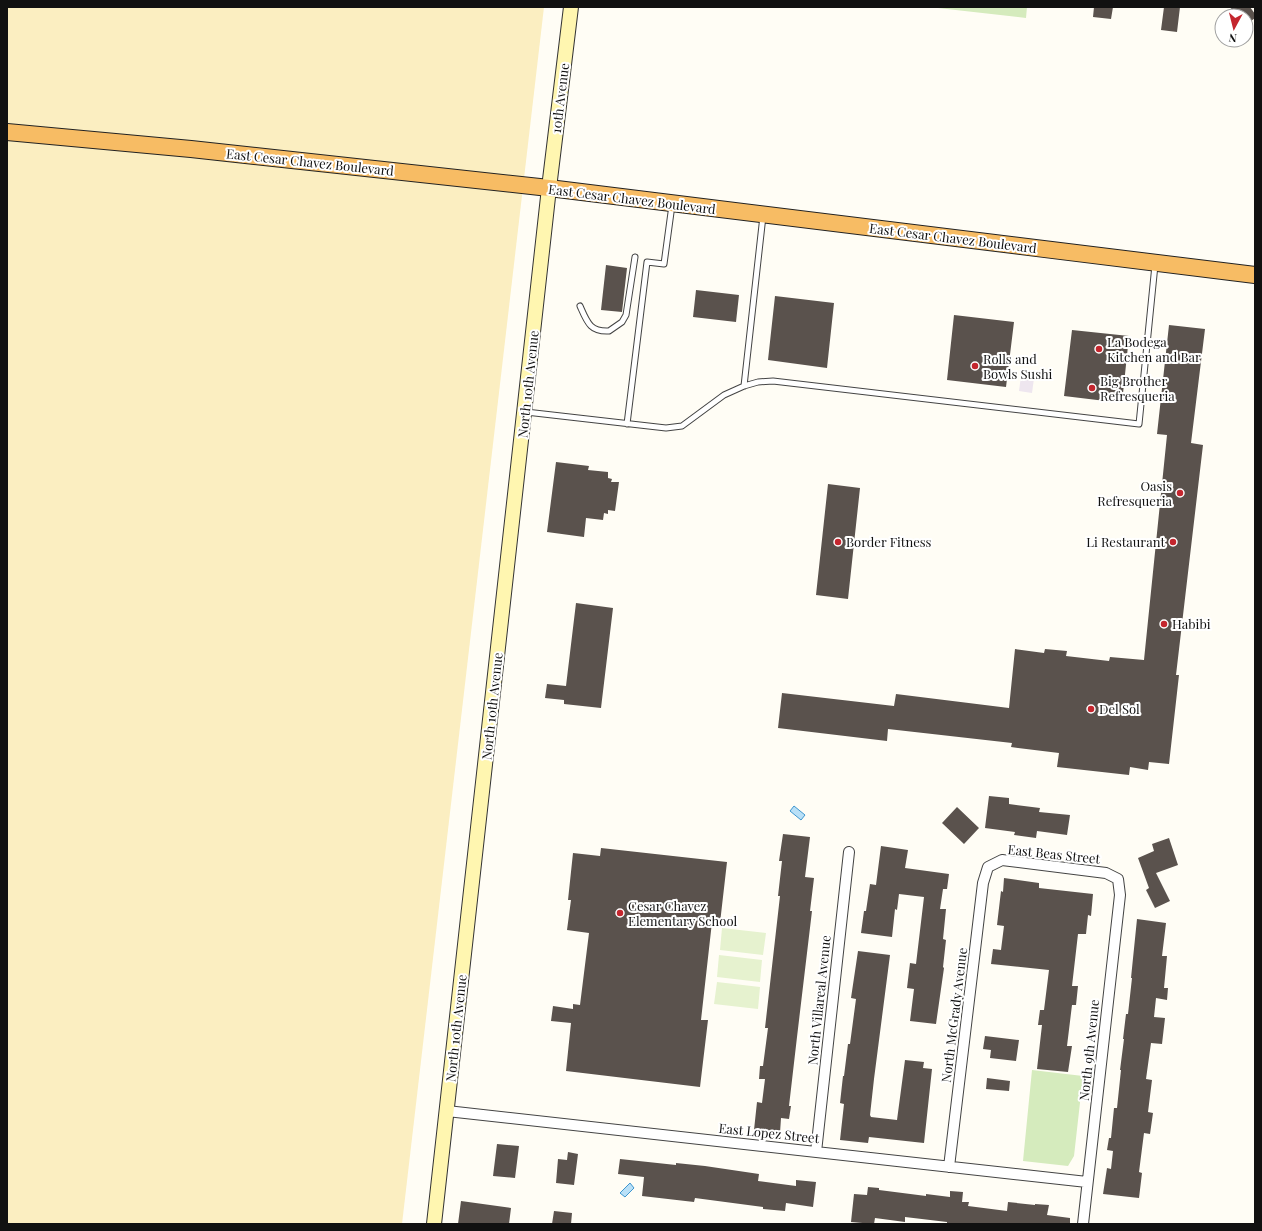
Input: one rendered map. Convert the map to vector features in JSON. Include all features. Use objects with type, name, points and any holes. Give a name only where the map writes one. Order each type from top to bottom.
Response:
[{"type":"highway","name":"East Cesar Chavez Boulevard","points":[[7,132],[191,149],[549,188],[1255,274]]},
{"type":"main road","name":"10th Avenue","points":[[549,188],[571,7]]},
{"type":"main road","name":"North 10th Avenue","points":[[434,1224],[549,188]]},
{"type":"street","name":"North Villareal Avenue","points":[[816,1152],[848,852]]},
{"type":"street","name":"East Beas Street","points":[[988,867],[1002,860],[1106,873],[1118,879]]},
{"type":"street","name":"North McGrady Avenue","points":[[949,1166],[983,883],[988,867]]},
{"type":"street","name":"North 9th Avenue","points":[[1083,1224],[1120,895],[1118,879]]},
{"type":"street","name":"East Lopez Street","points":[[447,1111],[1087,1182]]},
{"type":"lane","points":[[627,424],[647,262],[664,264],[672,204]]},
{"type":"lane","points":[[744,386],[763,215]]},
{"type":"lane","points":[[580,306],[586,319],[596,330],[609,331],[622,322],[626,315],[635,257]]},
{"type":"lane","points":[[525,412],[666,428],[682,426],[724,395],[744,386],[758,382],[773,381],[1139,424],[1155,263]]},
{"type":"shaded area","points":[[1022,369],[1035,371],[1032,393],[1019,391]]},
{"type":"green space","points":[[929,7],[1027,7],[1026,18]]},
{"type":"green space","points":[[722,928],[766,933],[763,955],[720,950]]},
{"type":"green space","points":[[719,955],[762,960],[760,982],[717,977]]},
{"type":"green space","points":[[717,982],[760,987],[758,1009],[714,1004]]},
{"type":"green space","points":[[1032,1070],[1083,1076],[1074,1156],[1068,1166],[1023,1161]]},
{"type":"sand","points":[[7,7],[544,7],[402,1224],[7,1224]]},
{"type":"water","points":[[794,806],[805,815],[801,820],[790,811]]},
{"type":"water","points":[[630,1183],[634,1188],[625,1197],[620,1193]]},
{"type":"building","points":[[1094,7],[1113,7],[1111,19],[1093,17]]},
{"type":"building","points":[[1164,7],[1180,7],[1177,32],[1161,30]]},
{"type":"building","points":[[1230,7],[1251,8],[1231,8]]},
{"type":"building","points":[[606,265],[627,268],[622,312],[601,310]]},
{"type":"building","points":[[696,290],[739,295],[736,322],[693,317]]},
{"type":"building","points":[[775,296],[834,303],[827,368],[768,360]]},
{"type":"building","points":[[954,315],[1014,322],[1006,387],[947,380]]},
{"type":"building","points":[[1169,325],[1205,329],[1191,443],[1203,445],[1176,675],[1179,675],[1169,764],[1149,762],[1148,770],[1130,767],[1129,775],[1057,767],[1059,753],[1011,747],[1012,743],[888,729],[887,741],[778,728],[782,693],[894,706],[896,694],[1009,708],[1015,649],[1044,653],[1045,649],[1067,651],[1066,656],[1109,661],[1110,657],[1144,660],[1167,435],[1157,434]]},
{"type":"building","points":[[1072,330],[1129,336],[1122,403],[1064,396]]},
{"type":"building","points":[[556,462],[589,466],[588,470],[608,472],[608,478],[612,479],[611,482],[619,482],[615,511],[608,510],[608,514],[604,513],[603,520],[586,518],[584,537],[547,532]]},
{"type":"building","name":"Border Fitness","points":[[828,484],[860,488],[848,599],[816,595]]},
{"type":"building","points":[[576,603],[613,608],[601,708],[564,704],[564,700],[545,698],[547,684],[566,686]]},
{"type":"building","points":[[989,796],[1009,798],[1009,804],[1040,808],[1039,812],[1070,815],[1067,835],[1037,831],[1036,838],[1014,835],[1015,832],[985,828]]},
{"type":"building","points":[[957,807],[979,828],[964,844],[942,823]]},
{"type":"building","points":[[783,834],[810,837],[805,877],[814,878],[810,911],[812,911],[789,1106],[791,1106],[789,1119],[781,1118],[780,1133],[754,1130],[757,1102],[762,1103],[765,1079],[759,1079],[760,1066],[763,1066],[768,1028],[765,1028],[780,896],[778,896],[782,861],[779,861]]},
{"type":"building","points":[[1169,838],[1178,865],[1156,873],[1170,901],[1155,908],[1146,890],[1149,888],[1138,858],[1154,851],[1152,844]]},
{"type":"building","points":[[881,846],[908,850],[905,868],[949,874],[947,889],[943,889],[940,909],[946,909],[943,939],[946,940],[944,968],[936,1024],[910,1021],[914,989],[907,988],[910,963],[916,964],[924,897],[899,894],[897,910],[895,909],[892,937],[861,933],[870,884],[876,885]]},
{"type":"building","points":[[601,848],[727,862],[720,923],[712,922],[701,1020],[708,1020],[700,1087],[566,1071],[571,1023],[551,1021],[553,1006],[573,1009],[573,1004],[580,1005],[589,933],[567,930],[571,900],[568,900],[573,853],[600,856]]},
{"type":"building","points":[[1004,878],[1039,883],[1039,888],[1093,894],[1091,916],[1088,915],[1086,934],[1078,934],[1072,986],[1078,986],[1076,1005],[1072,1005],[1067,1046],[1072,1046],[1068,1072],[1037,1069],[1042,1025],[1038,1025],[1040,1010],[1044,1010],[1049,970],[991,964],[993,949],[1001,950],[1004,926],[997,925]]},
{"type":"building","points":[[1137,919],[1166,923],[1162,956],[1167,956],[1164,988],[1168,988],[1167,1000],[1156,998],[1154,1017],[1165,1018],[1162,1044],[1151,1043],[1146,1079],[1152,1080],[1148,1112],[1153,1113],[1150,1134],[1144,1133],[1139,1172],[1142,1173],[1139,1198],[1103,1194],[1107,1168],[1111,1169],[1113,1151],[1107,1150],[1109,1138],[1111,1138],[1114,1108],[1117,1108],[1123,1039],[1126,1014],[1128,1014]]},
{"type":"building","points":[[858,951],[890,955],[870,1115],[871,1117],[897,1120],[905,1060],[924,1062],[923,1068],[932,1069],[924,1143],[869,1137],[868,1143],[840,1140],[844,1104],[840,1103],[856,999],[851,998]]},
{"type":"building","points":[[985,1036],[1019,1040],[1016,1061],[990,1058],[991,1050],[983,1049]]},
{"type":"building","points":[[987,1078],[1010,1081],[1009,1091],[986,1089]]},
{"type":"building","points":[[497,1144],[519,1146],[515,1178],[493,1176]]},
{"type":"building","points":[[568,1152],[578,1154],[574,1185],[556,1183],[558,1159],[567,1160]]},
{"type":"building","points":[[620,1159],[676,1165],[676,1163],[705,1166],[759,1174],[758,1181],[796,1186],[796,1180],[816,1182],[813,1207],[786,1203],[785,1211],[695,1198],[694,1202],[642,1196],[644,1177],[618,1174]]},
{"type":"building","points":[[868,1187],[879,1188],[879,1190],[926,1196],[926,1194],[950,1197],[950,1191],[963,1192],[962,1202],[969,1202],[968,1206],[1007,1211],[1008,1202],[1049,1205],[1047,1215],[1070,1218],[1070,1224],[947,1224],[947,1222],[905,1217],[905,1222],[875,1218],[874,1224],[851,1222],[854,1194],[867,1195]]},
{"type":"building","points":[[461,1201],[511,1208],[509,1224],[458,1224]]},
{"type":"building","points":[[554,1211],[572,1213],[571,1224],[552,1224]]},
{"type":"place","name":"La Bodega Kitchen and Bar","points":[[1099,349]]},
{"type":"place","name":"Rolls and Bowls Sushi","points":[[975,366]]},
{"type":"place","name":"Big Brother Refresqueria","points":[[1092,388]]},
{"type":"place","name":"Oasis Refresqueria","points":[[1180,493]]},
{"type":"place","name":"Border Fitness","points":[[838,542]]},
{"type":"place","name":"Li Restaurant","points":[[1173,542]]},
{"type":"place","name":"Habibi","points":[[1164,624]]},
{"type":"place","name":"Del Sol","points":[[1091,709]]},
{"type":"place","name":"Cesar Chavez Elementary School","points":[[620,913]]}]
